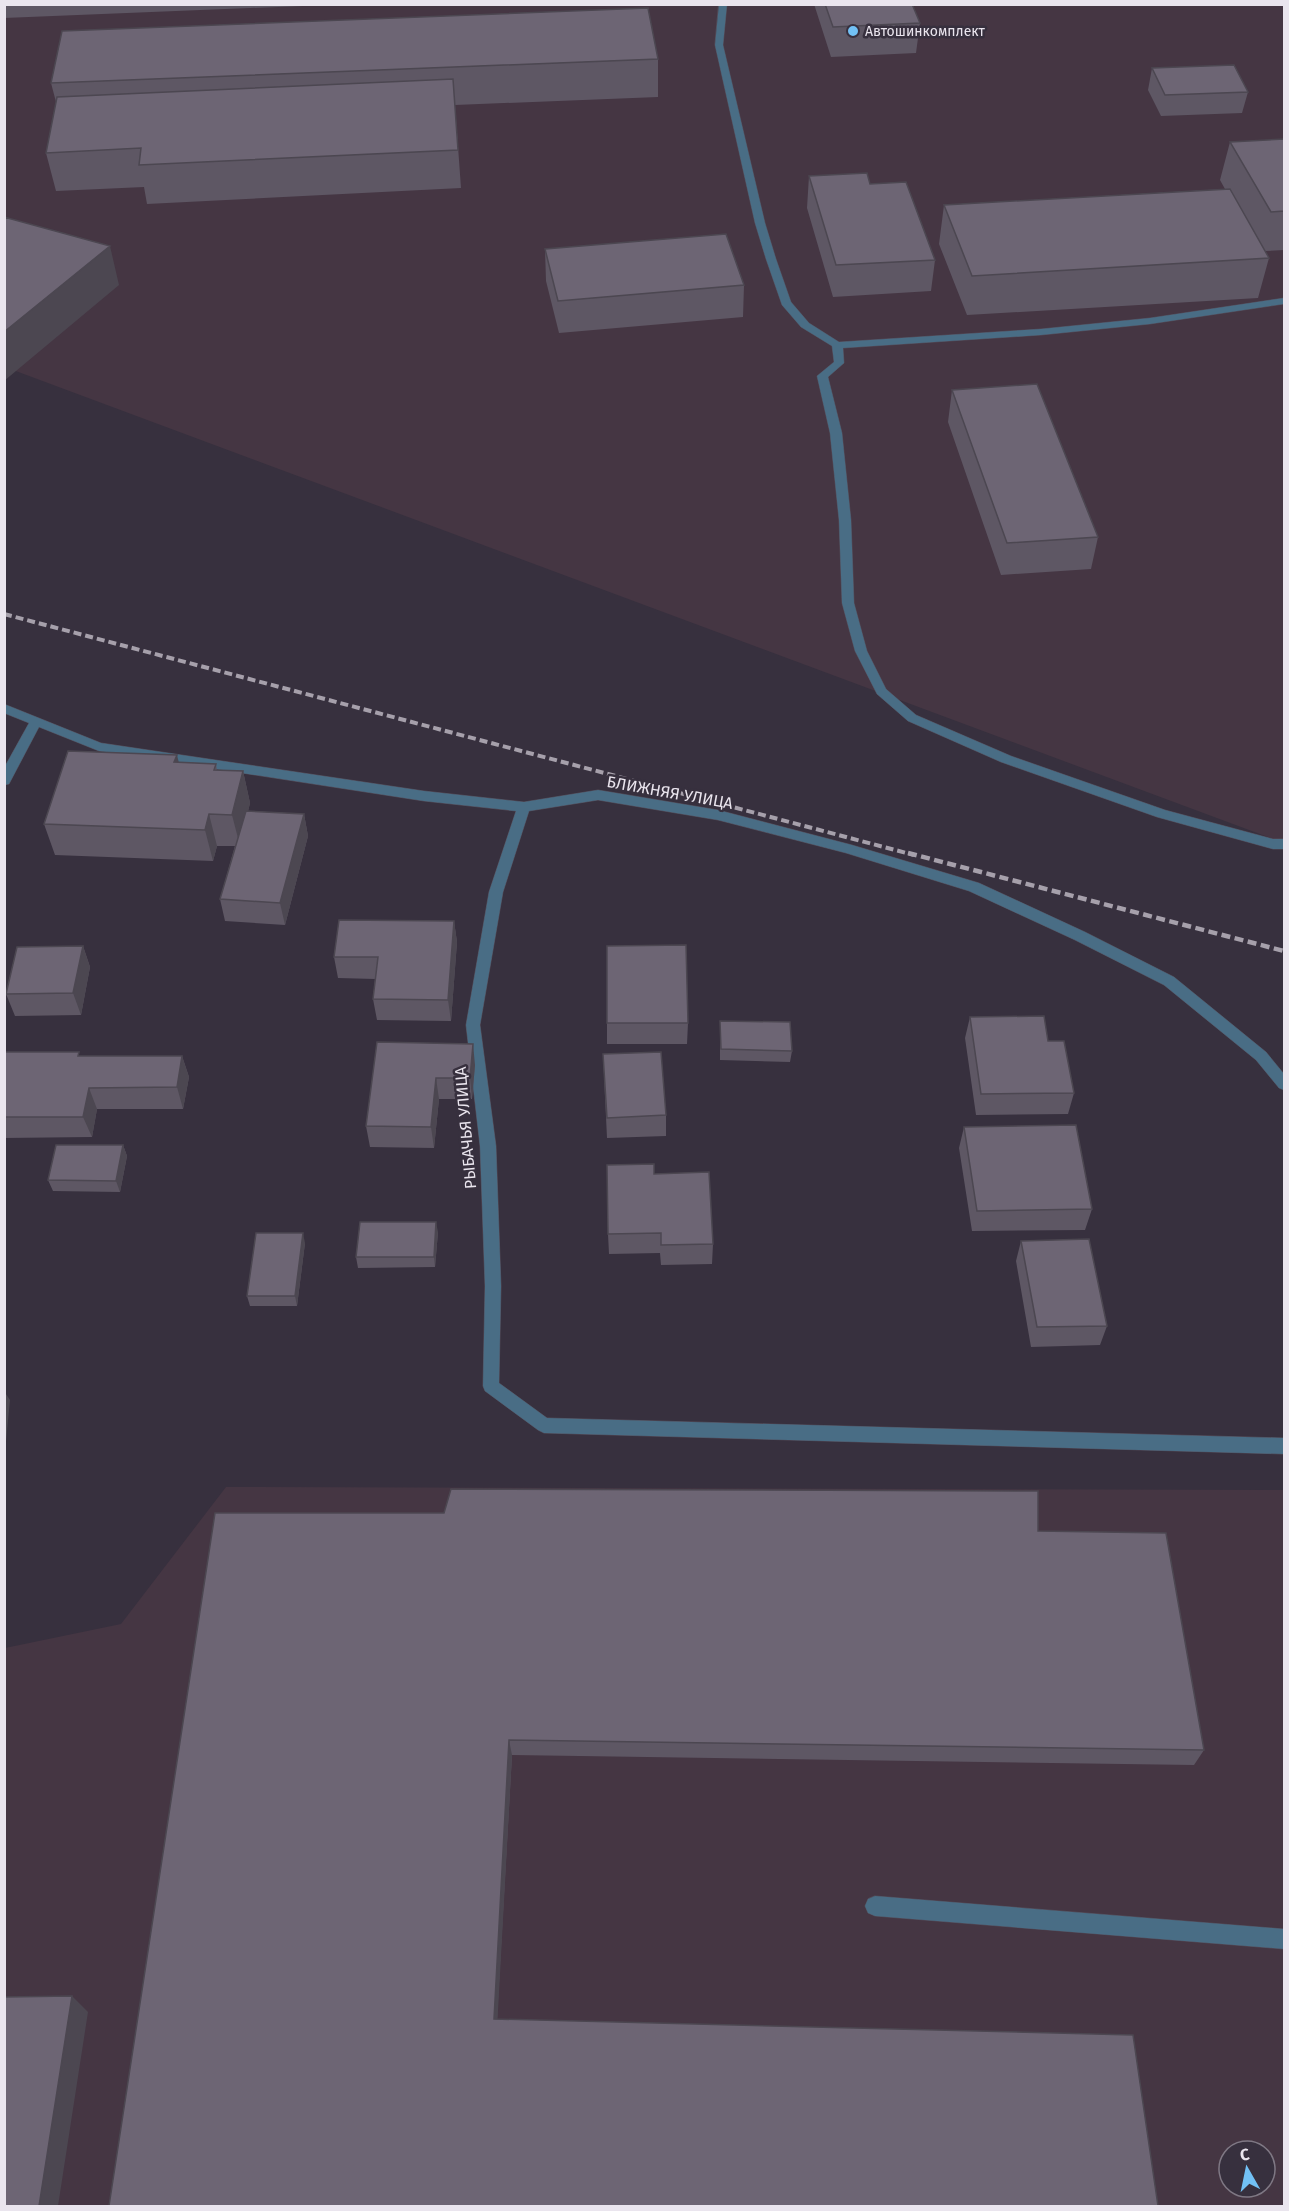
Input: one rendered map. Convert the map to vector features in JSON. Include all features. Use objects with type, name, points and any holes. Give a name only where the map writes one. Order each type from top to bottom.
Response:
[{"type":"street","points":[[730,4],[723,10],[719,45],[759,223],[786,303],[805,325],[837,345],[1041,332],[1149,321],[1284,301]]},
{"type":"street","points":[[837,345],[839,363],[822,376],[836,433],[845,520],[848,603],[861,651],[881,691],[912,718],[1006,759],[1162,814],[1273,844],[1284,844]]},
{"type":"street","name":"БЛИЖНЯЯ УЛИЦА","points":[[4,708],[99,747],[412,794],[524,807],[598,795],[718,815],[848,848],[974,887],[1080,936],[1169,981],[1262,1056],[1284,1084]]},
{"type":"street","points":[[4,781],[37,720]]},
{"type":"street","name":"РЫБАЧЬЯ УЛИЦА","points":[[524,807],[496,892],[473,1024],[488,1146],[493,1286],[491,1386],[544,1425],[1284,1446]]},
{"type":"street","points":[[875,1906],[1284,1939]]},
{"type":"shaded area","points":[[4,5],[1284,5],[1284,843],[5,367]]},
{"type":"shaded area","points":[[226,1487],[1284,1490],[1284,2206],[5,2206],[5,1648],[121,1624]]},
{"type":"building","points":[[825,4],[912,4],[920,23],[833,27]]},
{"type":"building","points":[[648,8],[658,59],[51,83],[62,31]]},
{"type":"building","points":[[1234,65],[1248,92],[1165,95],[1152,68]]},
{"type":"building","points":[[453,79],[458,150],[139,165],[141,148],[46,153],[57,97]]},
{"type":"building","points":[[1284,139],[1284,211],[1271,212],[1230,142]]},
{"type":"building","points":[[867,173],[870,184],[906,182],[935,260],[836,265],[809,176]]},
{"type":"building","points":[[1230,189],[1269,258],[972,276],[944,205]]},
{"type":"building","points":[[4,217],[110,246],[4,332]]},
{"type":"building","points":[[726,234],[744,285],[558,301],[545,249]]},
{"type":"building","points":[[1037,384],[1098,537],[1007,543],[952,390]]},
{"type":"building","points":[[68,751],[177,755],[174,762],[216,764],[214,770],[243,771],[232,815],[209,814],[205,830],[44,824]]},
{"type":"building","points":[[246,811],[304,814],[280,903],[220,899]]},
{"type":"building","points":[[339,920],[454,921],[448,1000],[373,999],[378,957],[334,957]]},
{"type":"building","points":[[686,945],[688,1023],[607,1023],[607,946]]},
{"type":"building","points":[[83,946],[73,993],[6,994],[17,947]]},
{"type":"building","points":[[1044,1016],[1048,1041],[1064,1041],[1074,1093],[981,1094],[970,1017]]},
{"type":"building","points":[[720,1021],[790,1022],[792,1051],[721,1049]]},
{"type":"building","points":[[377,1042],[473,1044],[470,1078],[436,1078],[431,1127],[366,1126]]},
{"type":"building","points":[[4,1052],[79,1052],[78,1056],[182,1056],[177,1087],[89,1088],[83,1117],[4,1117]]},
{"type":"building","points":[[661,1052],[666,1115],[607,1118],[603,1054]]},
{"type":"building","points":[[1076,1125],[1092,1209],[977,1211],[964,1127]]},
{"type":"building","points":[[56,1145],[123,1145],[116,1181],[48,1180]]},
{"type":"building","points":[[654,1164],[654,1174],[709,1172],[713,1244],[661,1245],[661,1233],[608,1234],[607,1165]]},
{"type":"building","points":[[360,1222],[436,1222],[434,1257],[356,1257]]},
{"type":"building","points":[[256,1233],[303,1233],[295,1296],[247,1296]]},
{"type":"building","points":[[1089,1239],[1107,1326],[1037,1327],[1021,1241]]},
{"type":"building","points":[[451,1489],[1038,1491],[1038,1531],[1166,1533],[1204,1750],[509,1740],[494,2019],[1133,2035],[1158,2206],[109,2206],[215,1513],[444,1513]]},
{"type":"building","points":[[72,1996],[39,2206],[4,2206],[4,1997]]},
{"type":"railway","points":[[4,614],[914,855]]},
{"type":"railway","points":[[908,853],[1284,951]]},
{"type":"place","name":"Автошинкомплект","points":[[853,31]]}]
